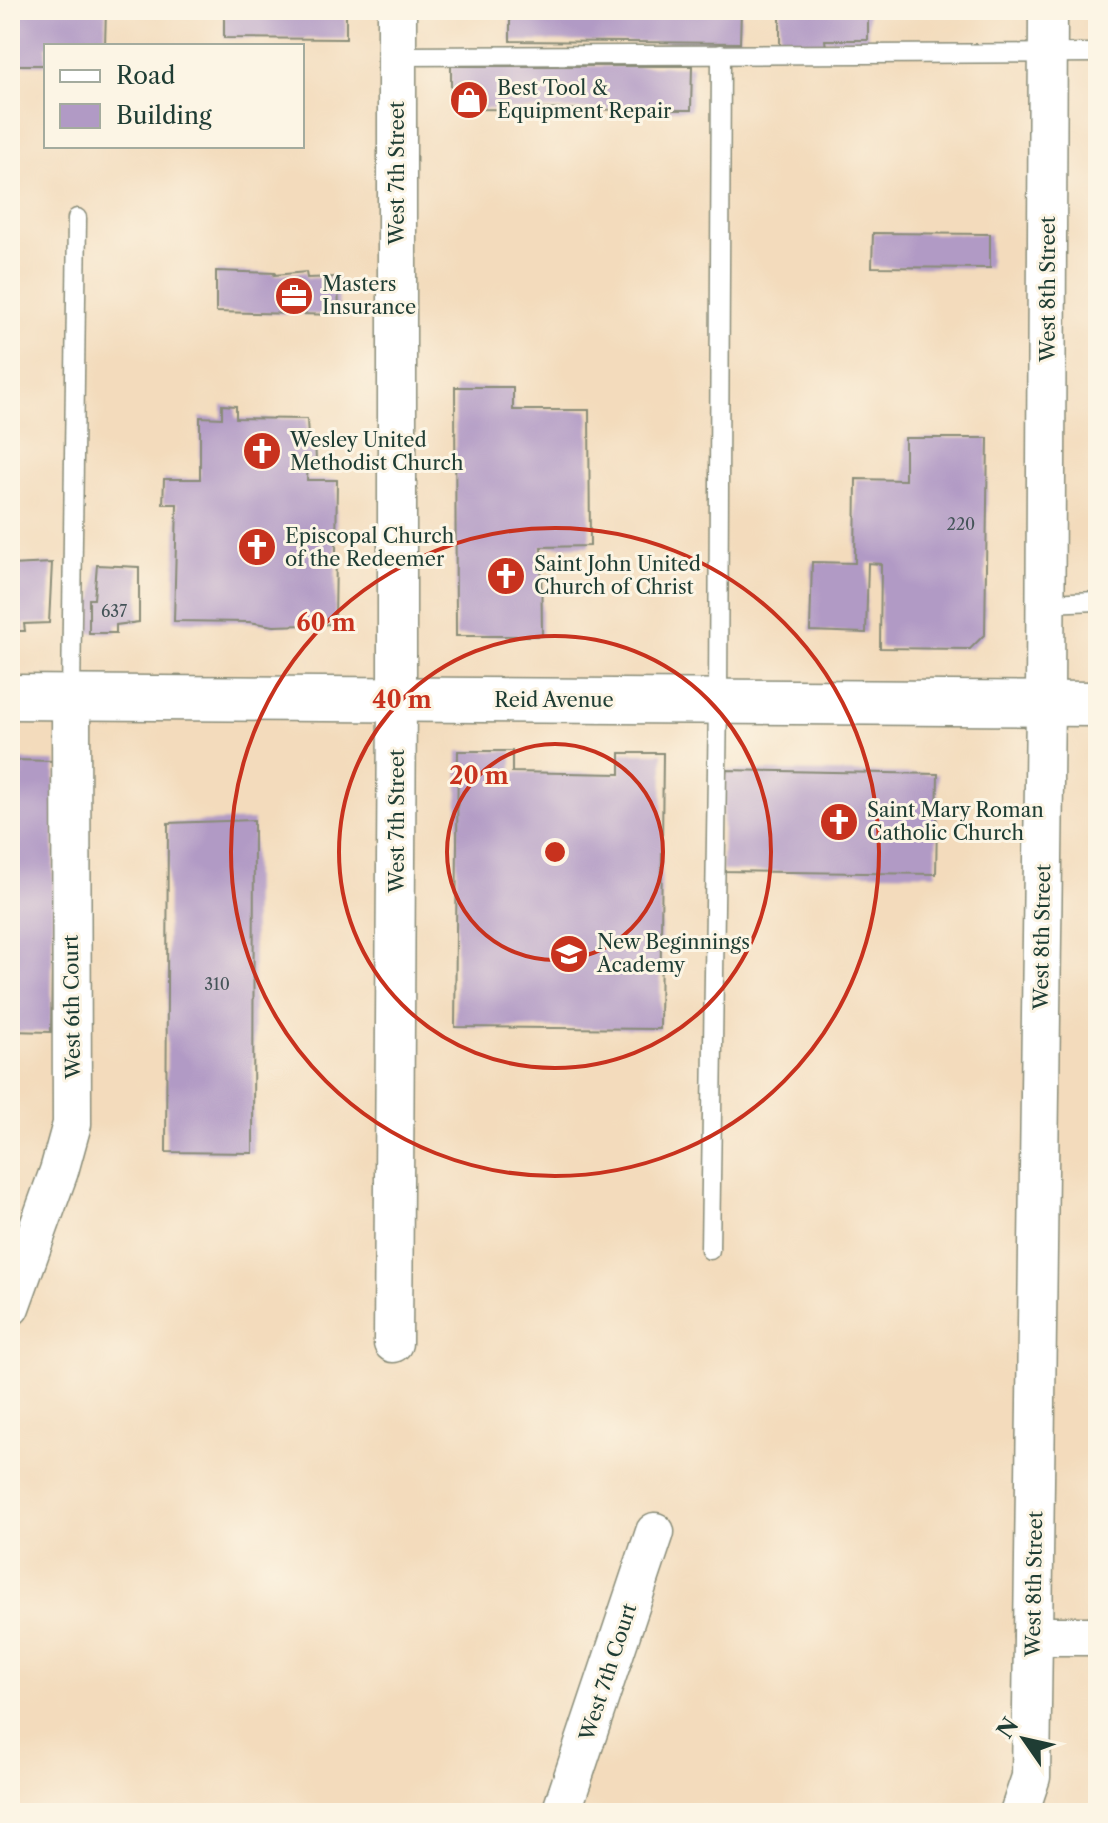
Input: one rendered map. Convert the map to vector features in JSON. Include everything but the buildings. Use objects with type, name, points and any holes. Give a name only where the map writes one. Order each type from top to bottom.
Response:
[{"type":"street","name":"West 7th Street","points":[[393,1343],[397,10]]},
{"type":"street","name":"West 8th Street","points":[[1019,1813],[1031,1777],[1046,603],[1048,10]]},
{"type":"street","name":"Reid Avenue","points":[[10,697],[1098,704]]},
{"type":"street","name":"West 6th Court","points":[[10,1307],[59,1171],[72,1124],[71,697]]},
{"type":"street","name":"West 7th Court","points":[[561,1813],[655,1532]]},
{"type":"street","points":[[1033,1636],[1098,1636]]},
{"type":"lane","points":[[397,56],[1098,53]]},
{"type":"lane","points":[[710,1250],[718,701],[721,54]]},
{"type":"lane","points":[[71,697],[77,218]]},
{"type":"lane","points":[[1046,603],[1098,601]]},
{"type":"place","name":"Best Tool & Equipment Repair","points":[[469,100]]},
{"type":"place","name":"Masters Insurance","points":[[294,296]]},
{"type":"place","name":"Wesley United Methodist Church","points":[[262,451]]},
{"type":"place","name":"Episcopal Church of the Redeemer","points":[[257,547]]},
{"type":"place","name":"Saint John United Church of Christ","points":[[506,576]]},
{"type":"place","name":"Saint Mary Roman Catholic Church","points":[[839,822]]},
{"type":"place","name":"New Beginnings Academy","points":[[569,954]]}]
